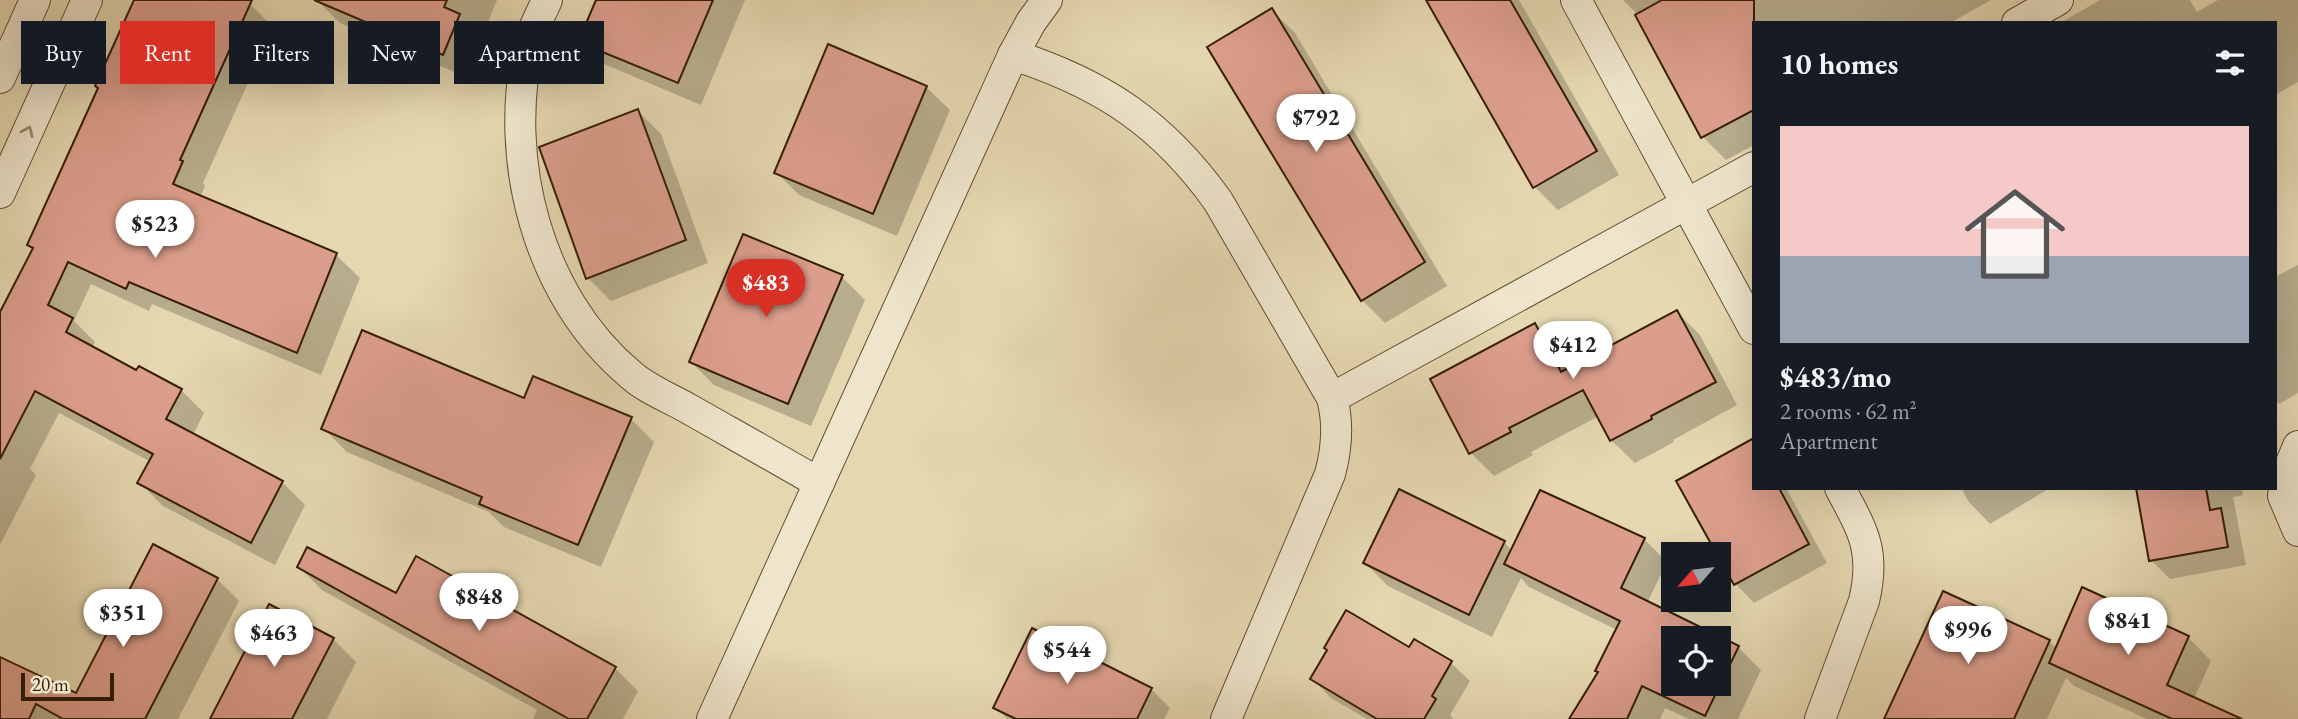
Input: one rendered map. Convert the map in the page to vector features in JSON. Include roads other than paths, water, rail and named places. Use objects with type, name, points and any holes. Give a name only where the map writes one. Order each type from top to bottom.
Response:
[{"type":"street","points":[[0,78],[35,0]]},
{"type":"street","points":[[0,193],[87,0]]},
{"type":"street","points":[[547,0],[530,41],[520,106],[520,139],[529,204],[541,243],[557,280],[594,336],[631,376],[819,483]]},
{"type":"street","points":[[712,719],[1013,55],[1046,0]]},
{"type":"street","points":[[1576,0],[1752,325]]},
{"type":"street","points":[[2021,21],[2059,0]]},
{"type":"street","points":[[1013,55],[1050,67],[1085,84],[1149,123],[1175,147],[1218,201],[1332,398],[1337,432],[1330,474],[1226,719]]},
{"type":"street","points":[[1332,398],[1752,168]]},
{"type":"street","points":[[2298,446],[2286,475],[2283,496],[2298,531]]},
{"type":"street","points":[[1820,719],[1864,601],[1868,581],[1867,546],[1862,530],[1841,490]]}]
